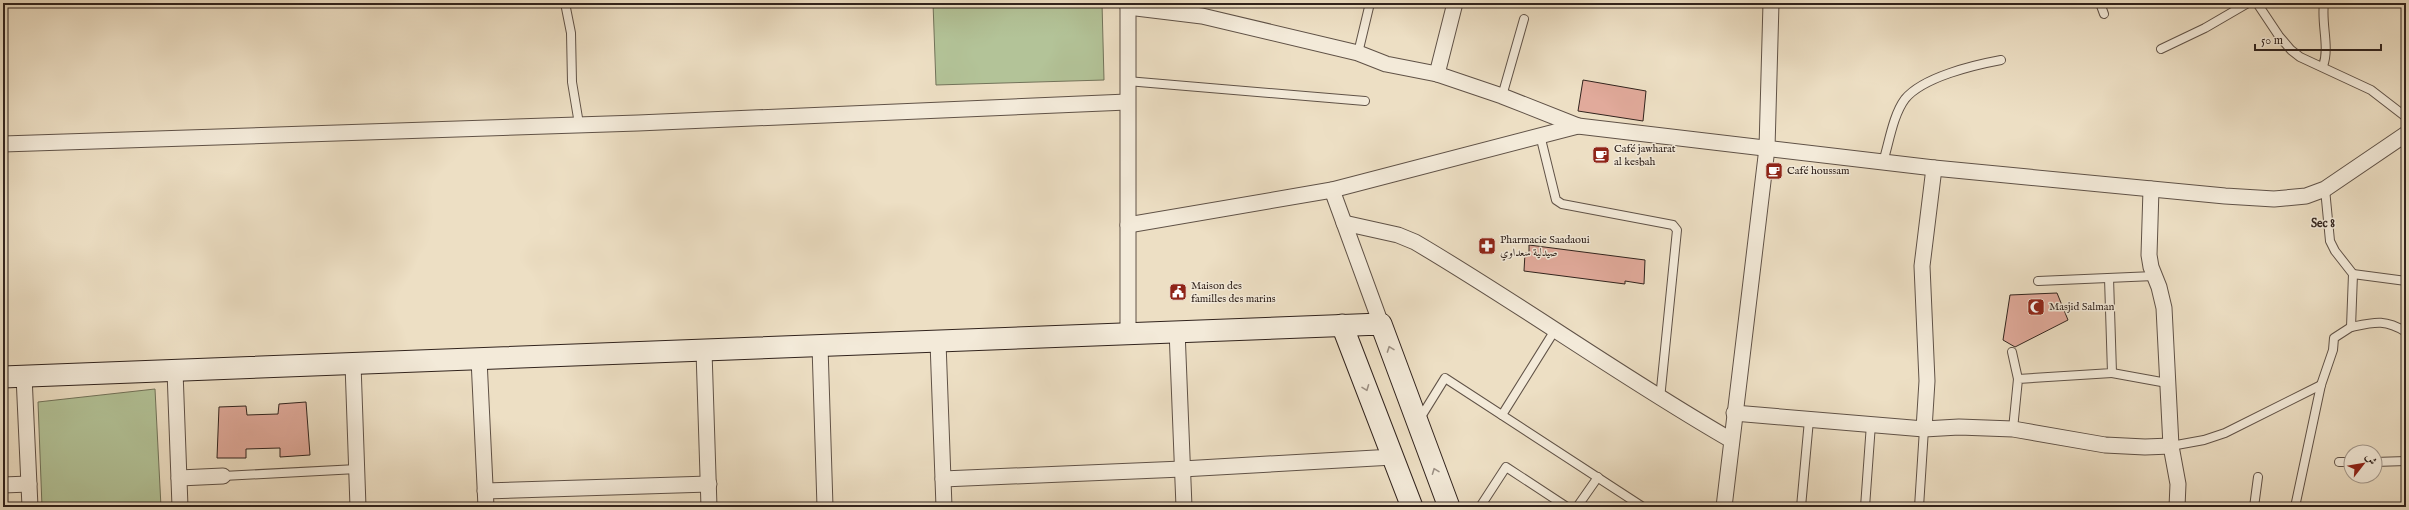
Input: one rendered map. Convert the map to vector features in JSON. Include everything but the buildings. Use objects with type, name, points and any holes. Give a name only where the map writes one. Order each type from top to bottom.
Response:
[{"type":"street","points":[[1437,74],[1455,3]]},
{"type":"street","points":[[1724,507],[1734,413],[1767,148],[1771,3]]},
{"type":"street","points":[[1128,332],[1128,5],[1203,9],[1358,53],[1386,64],[1437,74],[1502,96],[1578,126],[1934,168],[2151,189],[2274,198],[2306,196],[2325,189],[2406,134]]},
{"type":"street","points":[[3,144],[579,124],[1127,102]]},
{"type":"street","points":[[1128,225],[1332,190],[1578,126]]},
{"type":"street","points":[[1924,429],[1927,382],[1922,266],[1934,168]]},
{"type":"street","points":[[2151,189],[2149,255],[2164,308],[2168,356],[2167,383],[2171,446],[2178,484],[2177,507]]},
{"type":"street","points":[[1332,190],[1417,424],[1449,507]]},
{"type":"street","points":[[1344,223],[1398,235],[1415,242],[1555,330],[1660,400],[1731,440]]},
{"type":"street","points":[[3,377],[938,342],[1177,330],[1381,324]]},
{"type":"street","points":[[1342,326],[1412,507]]},
{"type":"street","points":[[1177,330],[1184,507]]},
{"type":"street","points":[[938,342],[944,507]]},
{"type":"street","points":[[820,346],[825,507]]},
{"type":"street","points":[[704,351],[709,507]]},
{"type":"street","points":[[479,359],[486,507]]},
{"type":"street","points":[[353,364],[358,507]]},
{"type":"street","points":[[175,370],[180,507]]},
{"type":"street","points":[[24,376],[30,507]]},
{"type":"street","points":[[1734,413],[1924,429],[1958,427],[2013,429],[2105,445],[2145,447],[2171,446]]},
{"type":"street","points":[[943,479],[1182,469],[1392,457]]},
{"type":"street","points":[[179,478],[223,476]]},
{"type":"street","points":[[3,485],[29,484]]},
{"type":"street","points":[[485,491],[708,484]]},
{"type":"lane","points":[[565,3],[571,34],[572,82],[579,124]]},
{"type":"lane","points":[[1358,53],[1370,3]]},
{"type":"lane","points":[[2100,3],[2104,14]]},
{"type":"lane","points":[[2161,49],[2205,28],[2248,3]]},
{"type":"lane","points":[[2257,3],[2291,50],[2300,57],[2323,66],[2371,90],[2406,117]]},
{"type":"lane","points":[[2323,66],[2326,58],[2322,17],[2324,3]]},
{"type":"lane","points":[[1502,96],[1524,19]]},
{"type":"lane","points":[[1883,162],[1898,113],[1906,98],[1922,86],[1947,74],[1968,67],[2001,60]]},
{"type":"lane","points":[[1127,81],[1365,101]]},
{"type":"lane","points":[[1540,135],[1556,200],[1562,204],[1673,225],[1677,230],[1660,400]]},
{"type":"lane","points":[[2325,189],[2330,241],[2335,251],[2353,274],[2351,327]]},
{"type":"lane","points":[[2353,274],[2406,281]]},
{"type":"lane","points":[[2038,282],[2154,276]]},
{"type":"lane","points":[[2109,278],[2112,373]]},
{"type":"lane","points":[[2295,507],[2321,385],[2331,361],[2334,338],[2351,327],[2381,321],[2396,326],[2406,332]]},
{"type":"lane","points":[[1502,415],[1555,330]]},
{"type":"lane","points":[[2012,352],[2018,379],[2013,429]]},
{"type":"lane","points":[[2018,379],[2112,373],[2167,383]]},
{"type":"lane","points":[[1417,424],[1445,378],[1643,507]]},
{"type":"lane","points":[[2171,446],[2204,440],[2224,433],[2321,385]]},
{"type":"lane","points":[[1801,507],[1809,420]]},
{"type":"lane","points":[[1865,507],[1871,424]]},
{"type":"lane","points":[[1919,507],[1924,429]]},
{"type":"lane","points":[[2383,462],[2406,461]]},
{"type":"lane","points":[[1480,507],[1506,467],[1567,507]]},
{"type":"lane","points":[[223,476],[357,469]]},
{"type":"lane","points":[[1577,507],[1598,477]]},
{"type":"lane","points":[[2254,507],[2258,477]]},
{"type":"green space","points":[[933,3],[1102,3],[1104,80],[936,85]]},
{"type":"green space","points":[[155,389],[161,507],[42,507],[38,402]]},
{"type":"place","name":"Café jawharat al kesbah","points":[[1601,155]]},
{"type":"place","name":"Café houssam","points":[[1774,171]]},
{"type":"place","name":"Pharmacie Saadaoui صيدلية سعداوي","points":[[1487,246]]},
{"type":"place","name":"Maison des familles des marins","points":[[1178,292]]},
{"type":"place","name":"Masjid Salman","points":[[2036,307]]},
{"type":"district","name":"Sec 8","points":[[2323,223]]}]
